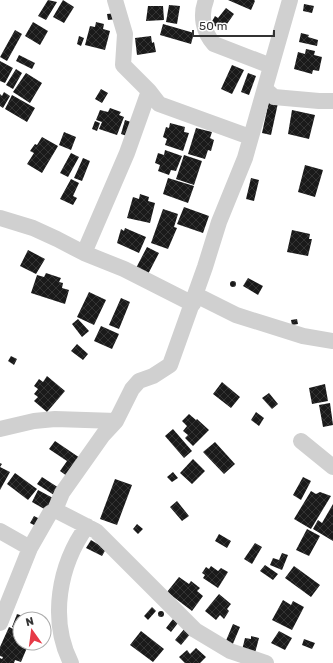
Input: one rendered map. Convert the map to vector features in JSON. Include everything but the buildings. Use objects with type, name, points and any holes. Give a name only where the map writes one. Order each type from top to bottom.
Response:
[{"type":"street","points":[[115,0],[125,34],[123,65],[149,91],[159,104],[250,137]]},
{"type":"street","points":[[206,0],[202,10],[204,28],[208,38],[214,44],[271,66]]},
{"type":"street","points":[[0,623],[30,548],[50,513],[55,510],[62,493],[103,435],[116,421],[132,389],[139,381],[153,376],[170,365],[194,299],[219,222],[245,158],[290,0]]},
{"type":"street","points":[[264,89],[274,97],[333,101]]},
{"type":"street","points":[[84,254],[127,153],[149,91]]},
{"type":"street","points":[[0,218],[33,228],[84,254],[236,315],[303,336],[333,341]]},
{"type":"street","points":[[0,429],[34,421],[55,419],[116,421]]},
{"type":"street","points":[[301,441],[333,467]]},
{"type":"street","points":[[55,510],[96,531],[122,556],[142,579],[195,630],[230,651],[266,663]]},
{"type":"street","points":[[71,663],[61,629],[59,599],[62,579],[70,557],[80,535],[87,526]]},
{"type":"street","points":[[0,531],[30,548]]}]
